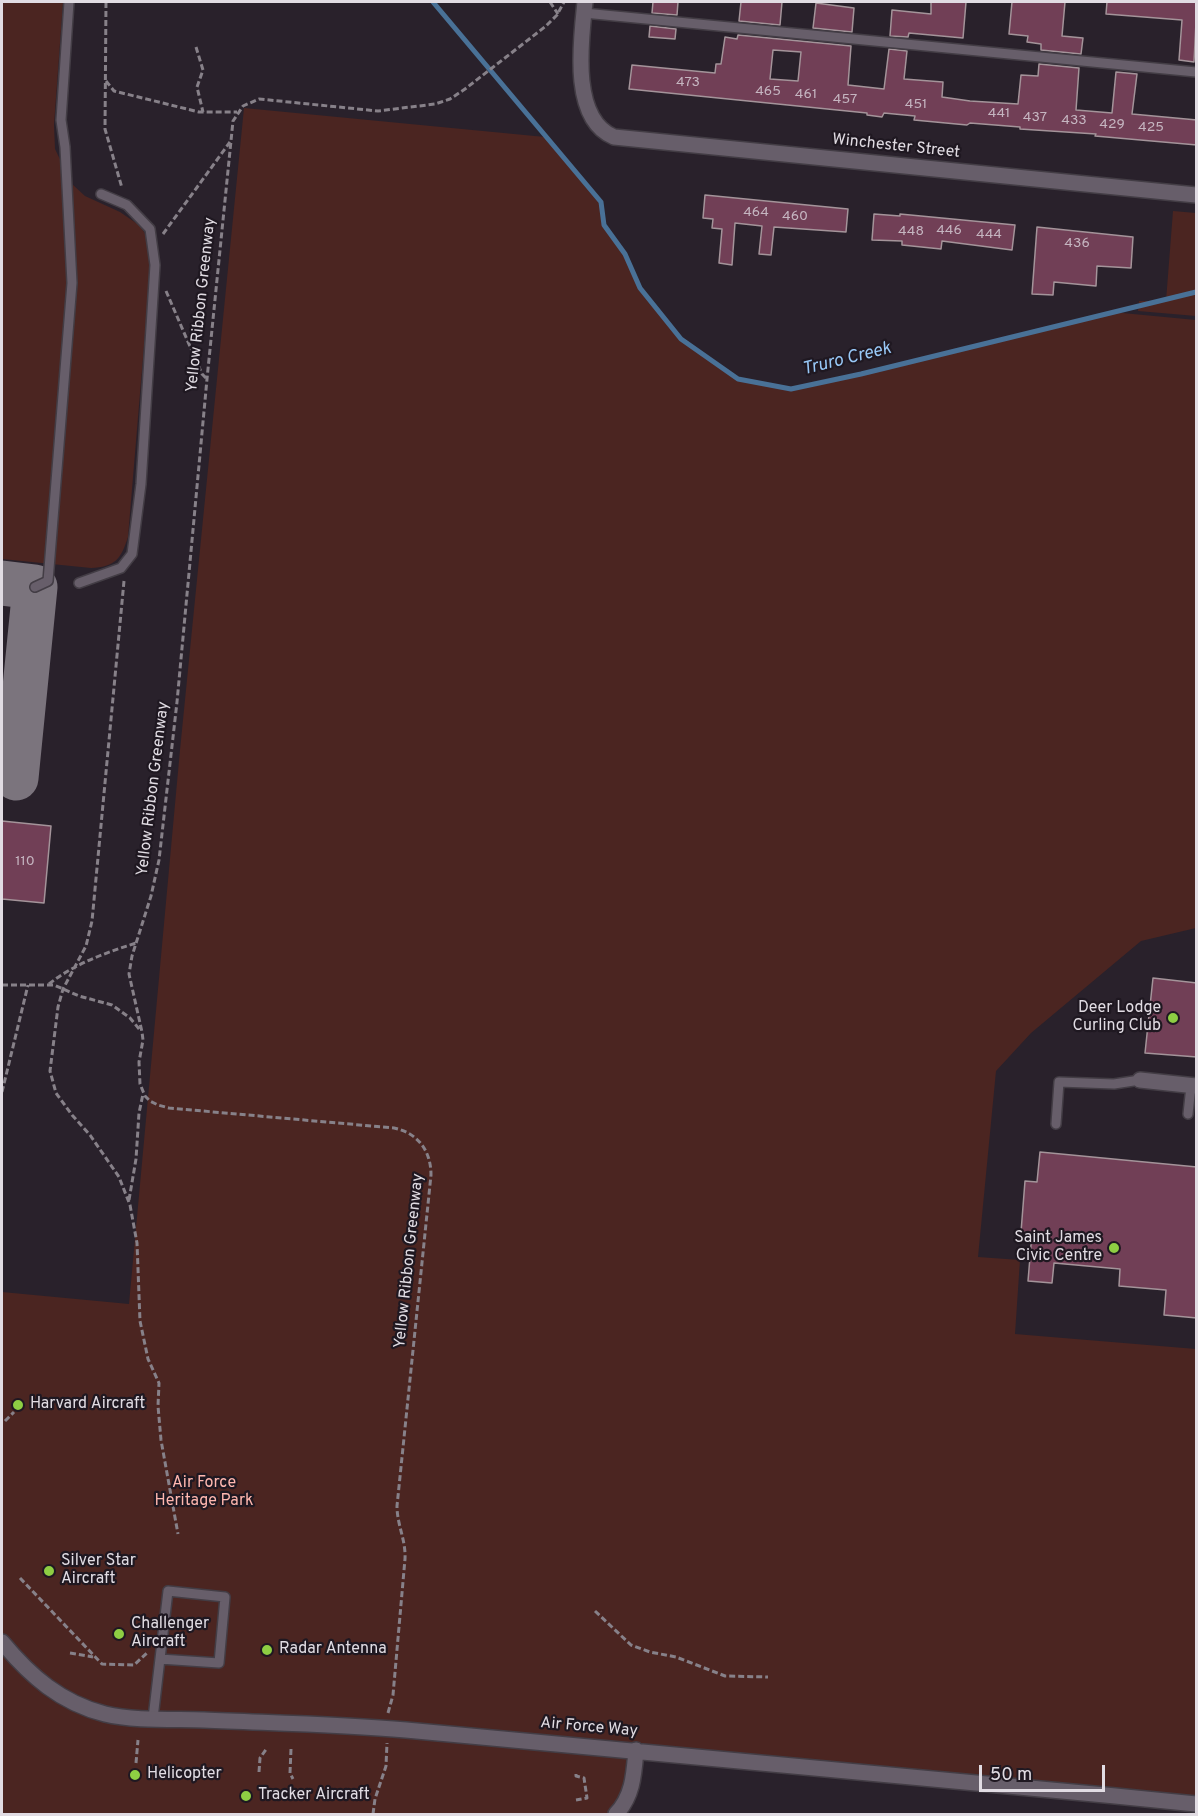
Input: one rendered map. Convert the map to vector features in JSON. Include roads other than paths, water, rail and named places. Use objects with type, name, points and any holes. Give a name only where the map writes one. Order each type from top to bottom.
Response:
[{"type":"street","name":"Winchester Street","points":[[584,7],[581,64],[583,85],[589,113],[596,124],[609,135],[620,138],[1197,195]]},
{"type":"street","points":[[1140,1080],[1194,1086]]},
{"type":"street","name":"Air Force Way","points":[[2,1642],[37,1680],[70,1701],[107,1714],[388,1729],[636,1750],[1197,1804]]},
{"type":"street","points":[[2,1654],[19,1663]]},
{"type":"street","points":[[616,1815],[625,1803],[632,1787],[636,1750]]},
{"type":"lane","points":[[35,587],[48,581],[72,283],[65,147],[61,120],[69,2]]},
{"type":"lane","points":[[584,7],[1197,72]]},
{"type":"lane","points":[[79,583],[122,568],[132,554],[141,484],[155,265],[150,229],[127,205],[101,194]]},
{"type":"lane","points":[[1056,1124],[1059,1082],[1114,1084],[1140,1080]]},
{"type":"lane","points":[[1188,1114],[1194,1086]]},
{"type":"lane","points":[[153,1718],[168,1591],[225,1597],[219,1663],[160,1659]]},
{"type":"waterway","name":"Truro Creek","points":[[433,2],[601,202],[604,225],[625,254],[640,288],[681,339],[738,379],[791,389],[1196,292]]},
{"type":"place","name":"Deer Lodge Curling Club","points":[[1173,1018]]},
{"type":"place","name":"Saint James Civic Centre","points":[[1114,1248]]},
{"type":"place","name":"Harvard Aircraft","points":[[18,1405]]},
{"type":"place","name":"Silver Star Aircraft","points":[[49,1571]]},
{"type":"place","name":"Challenger Aircraft","points":[[119,1634]]},
{"type":"place","name":"Radar Antenna","points":[[267,1650]]},
{"type":"place","name":"Helicopter","points":[[135,1775]]},
{"type":"place","name":"Tracker Aircraft","points":[[246,1796]]},
{"type":"park label","name":"Air Force Heritage Park","points":[[204,1493]]}]
